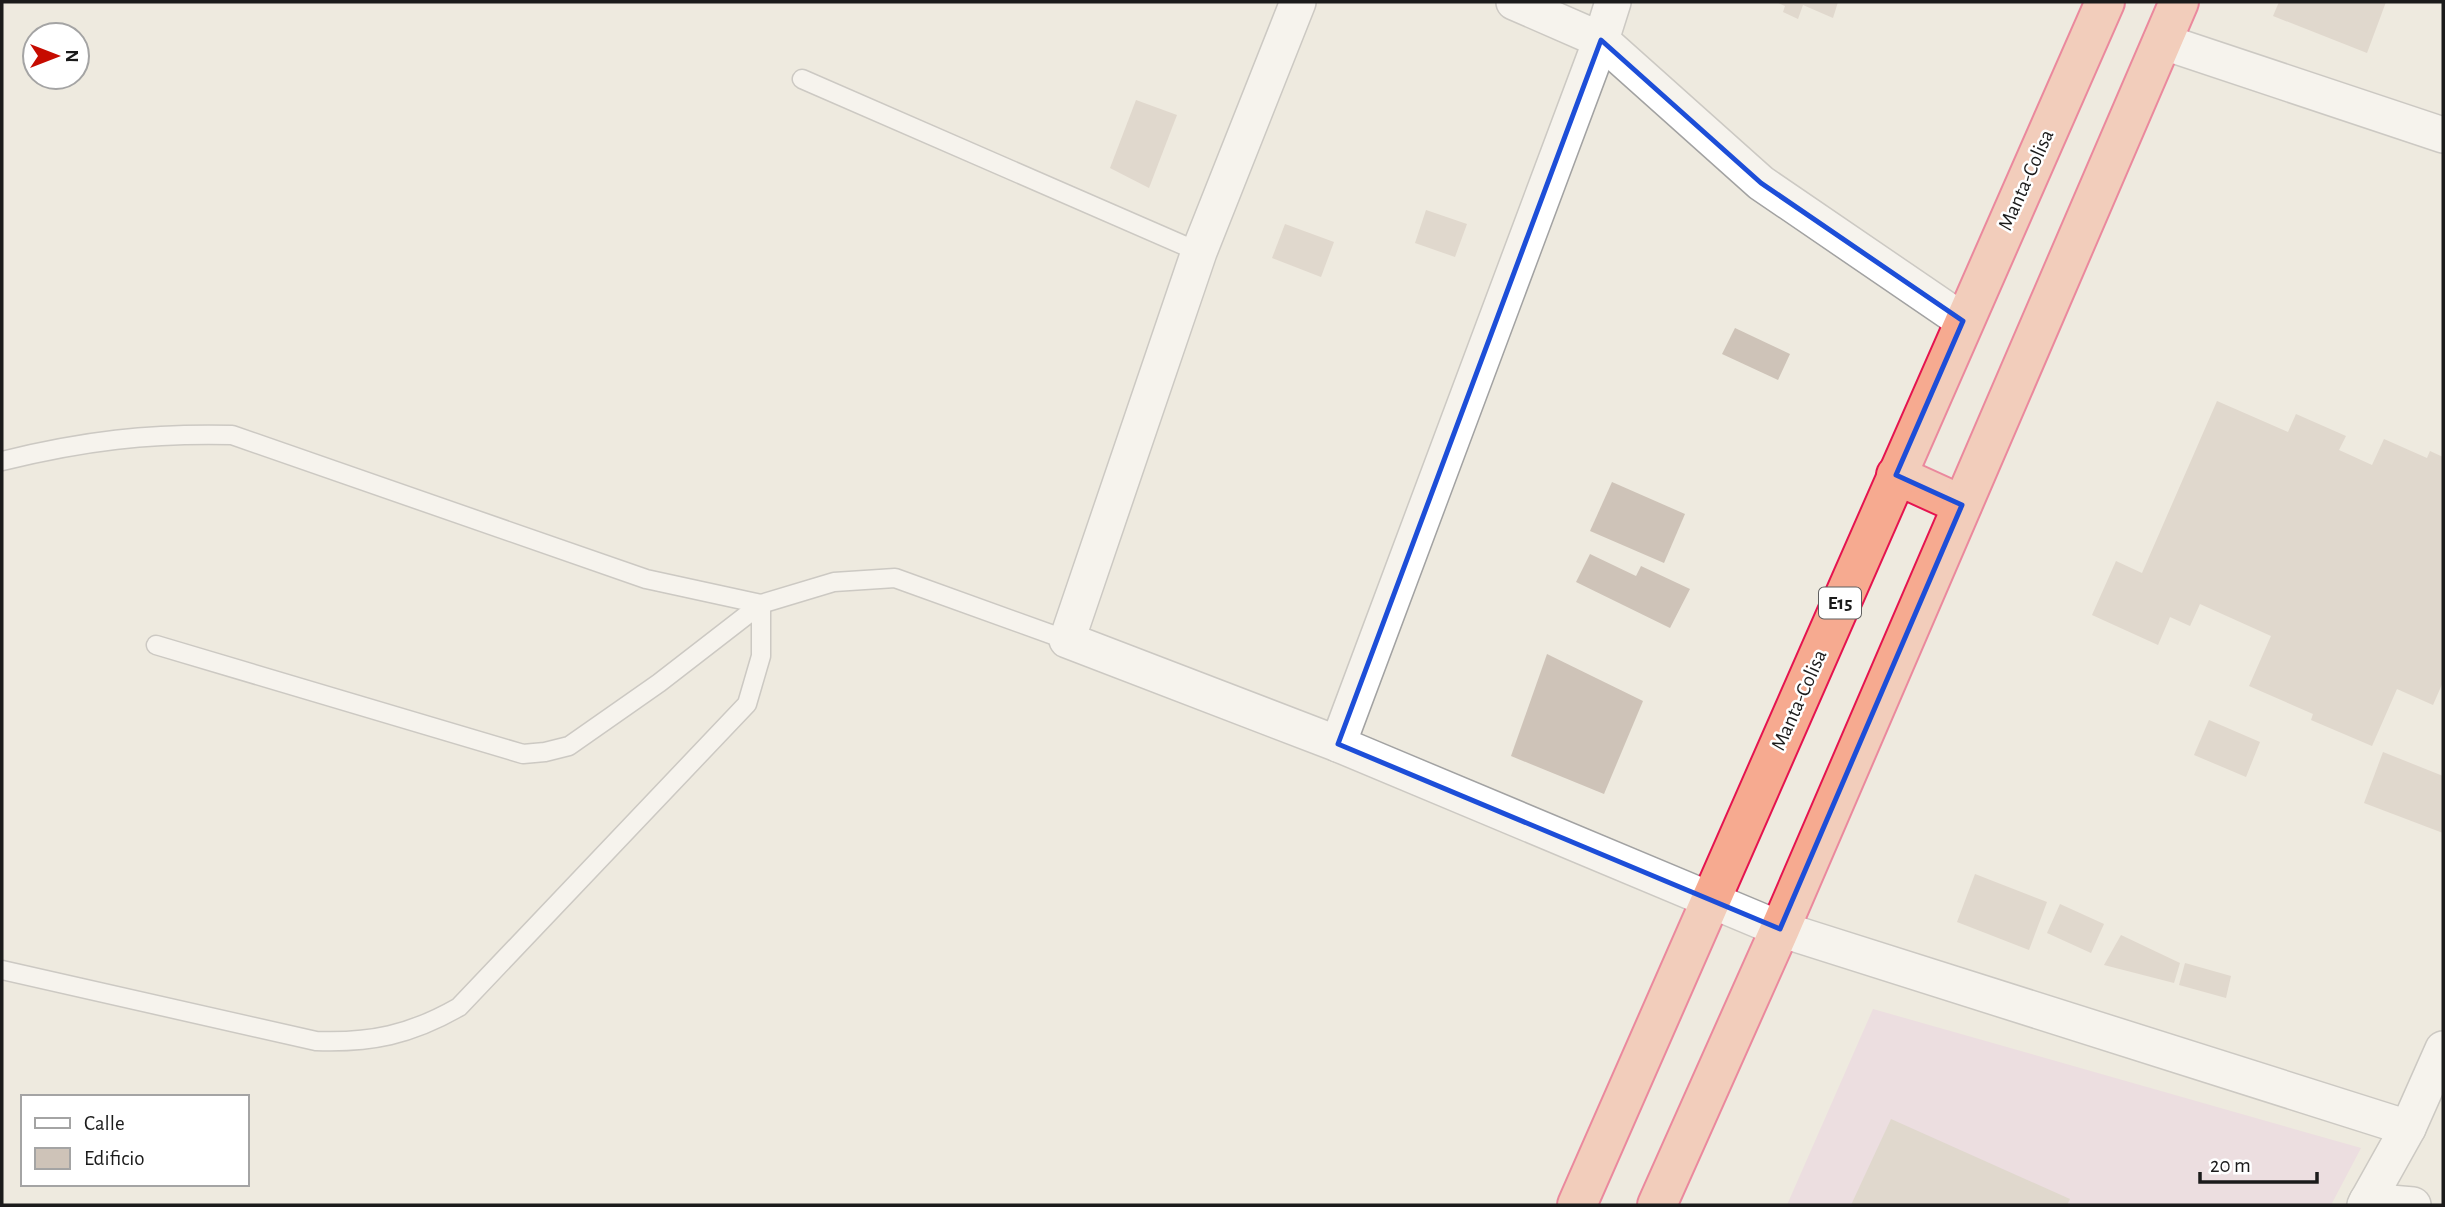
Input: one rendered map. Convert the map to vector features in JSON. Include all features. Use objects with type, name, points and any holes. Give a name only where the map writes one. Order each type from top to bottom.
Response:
[{"type":"highway","name":"Manta-Colisa","points":[[1577,1205],[2105,2]]},
{"type":"highway","points":[[1657,1205],[1780,929],[2179,2]]},
{"type":"highway","points":[[1896,475],[1962,505]]},
{"type":"street","points":[[1297,2],[1199,252],[1067,640],[1338,744],[1780,929],[2408,1128]]},
{"type":"street","points":[[1514,2],[1601,40],[1761,183],[1963,321]]},
{"type":"street","points":[[1338,744],[1613,2]]},
{"type":"street","points":[[2161,41],[2443,135]]},
{"type":"street","points":[[2413,1205],[2366,1203],[2408,1128],[2443,1049]]},
{"type":"lane","points":[[802,79],[1199,252]]},
{"type":"lane","points":[[2,461],[56,448],[115,439],[174,434],[232,435],[646,579],[761,604]]},
{"type":"lane","points":[[156,645],[523,754],[569,746],[659,683],[761,604],[809,587],[834,582],[895,578],[1067,640]]},
{"type":"lane","points":[[2,970],[316,1041],[376,1040],[433,1021],[459,1007],[747,704],[761,656],[761,604]]},
{"type":"highlighted area","points":[[1601,40],[1761,183],[1963,321],[1896,475],[1962,505],[1780,929],[1338,744]]},
{"type":"shaded area","points":[[1873,1009],[2361,1148],[2331,1205],[1787,1205]]},
{"type":"building","points":[[1776,2],[1838,2],[1833,18],[1803,5],[1798,19],[1783,12],[1785,6]]},
{"type":"building","points":[[2279,2],[2386,2],[2367,53],[2273,16]]},
{"type":"building","points":[[1136,100],[1177,115],[1149,188],[1110,168]]},
{"type":"building","points":[[1426,210],[1467,224],[1455,257],[1415,243]]},
{"type":"building","points":[[1285,224],[1334,242],[1321,277],[1272,258]]},
{"type":"building","points":[[1735,328],[1790,354],[1778,380],[1722,354]]},
{"type":"building","points":[[2217,401],[2288,432],[2296,414],[2346,436],[2339,450],[2372,465],[2384,439],[2427,458],[2430,451],[2443,457],[2443,682],[2433,705],[2397,689],[2372,746],[2311,720],[2313,714],[2249,686],[2271,636],[2200,604],[2190,626],[2170,617],[2158,645],[2092,615],[2116,561],[2142,573]]},
{"type":"building","points":[[1612,482],[1685,514],[1664,563],[1590,531]]},
{"type":"building","points":[[1590,554],[1636,576],[1641,566],[1690,589],[1670,628],[1576,582]]},
{"type":"building","points":[[1547,654],[1643,701],[1604,794],[1511,756]]},
{"type":"building","points":[[2209,720],[2260,742],[2246,777],[2194,755]]},
{"type":"building","points":[[2383,752],[2443,776],[2443,833],[2364,803]]},
{"type":"building","points":[[1975,874],[2047,902],[2029,950],[1957,922]]},
{"type":"building","points":[[2060,904],[2104,924],[2091,953],[2047,933]]},
{"type":"building","points":[[2121,935],[2180,963],[2174,983],[2104,965]]},
{"type":"building","points":[[2185,963],[2231,976],[2226,998],[2179,985]]},
{"type":"building","points":[[1891,1119],[2070,1199],[2067,1205],[1851,1205]]}]
